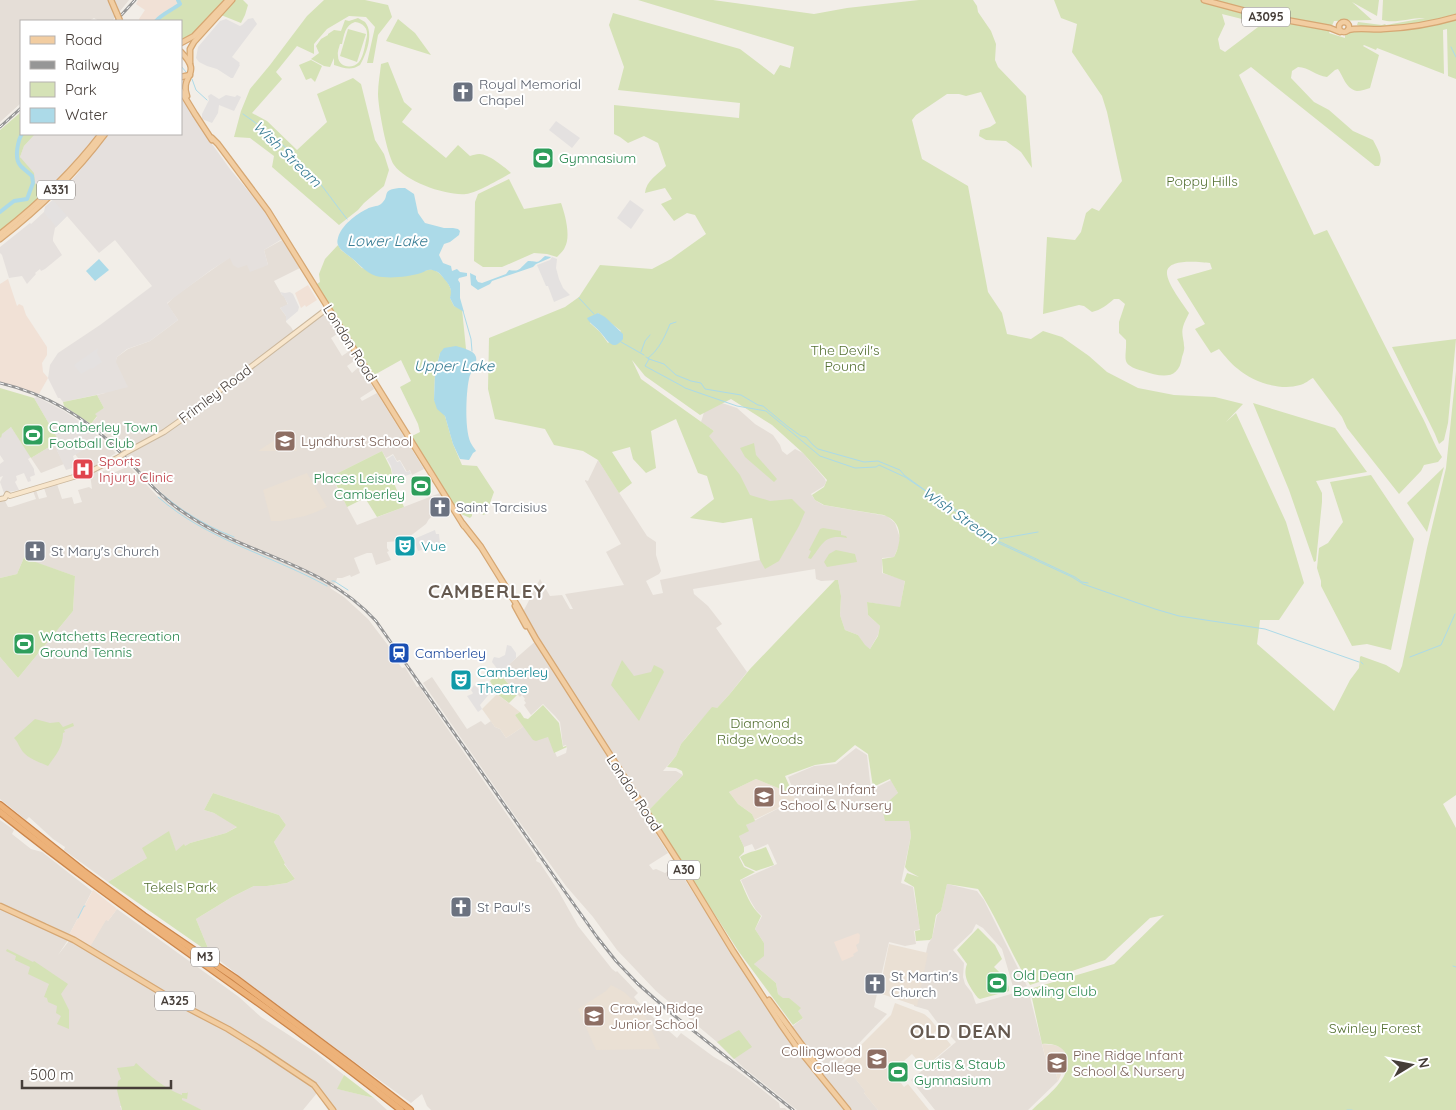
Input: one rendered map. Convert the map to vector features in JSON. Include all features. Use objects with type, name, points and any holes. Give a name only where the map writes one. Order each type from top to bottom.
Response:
[{"type":"highway","name":"M3","points":[[0,806],[83,871],[144,916],[235,978],[410,1110]]},
{"type":"highway","name":"M3","points":[[0,812],[69,867],[252,998],[401,1110]]},
{"type":"main road","points":[[111,0],[120,20]]},
{"type":"main road","points":[[182,42],[194,36],[228,0]]},
{"type":"main road","name":"London Road","points":[[232,0],[194,42],[190,51],[192,70],[185,86],[185,93],[198,117],[268,211],[463,524],[481,547],[536,639],[791,1038],[849,1110]]},
{"type":"main road","name":"A3095","points":[[1204,0],[1264,16],[1330,28],[1340,32]]},
{"type":"main road","points":[[1359,29],[1342,22],[1338,26],[1340,32],[1359,29],[1376,30],[1430,23],[1456,17]]},
{"type":"main road","points":[[1347,23],[1349,26],[1348,30]]},
{"type":"main road","name":"A3095","points":[[1330,28],[1338,26]]},
{"type":"main road","points":[[182,53],[190,63]]},
{"type":"main road","points":[[182,77],[190,75]]},
{"type":"main road","name":"London Road","points":[[182,93],[194,114],[198,117]]},
{"type":"main road","name":"A331","points":[[0,234],[52,189],[73,168],[100,135]]},
{"type":"main road","name":"A331","points":[[0,239],[56,191],[104,135]]},
{"type":"main road","name":"Frimley Road","points":[[5,498],[86,473],[164,432],[328,308]]},
{"type":"main road","name":"A325","points":[[0,906],[74,940],[182,1005],[228,1028],[258,1046],[314,1085],[333,1110]]},
{"type":"main road","name":"London Road","points":[[732,948],[849,1110]]},
{"type":"main road","points":[[791,1038],[797,1040],[808,1059]]},
{"type":"shaded area","points":[[0,0],[129,0],[113,20],[97,20],[94,18],[91,20],[20,20],[20,104],[0,122]]},
{"type":"shaded area","points":[[138,0],[177,0],[179,4],[157,20],[140,20],[145,10],[136,4]]},
{"type":"shaded area","points":[[253,18],[257,24],[232,57],[240,63],[233,78],[199,62],[196,58],[198,47],[220,21],[226,19],[240,26],[248,19]]},
{"type":"shaded area","points":[[211,94],[219,99],[226,95],[241,97],[234,111],[219,105],[218,113],[212,123],[202,119],[202,114],[209,100],[208,96]]},
{"type":"shaded area","points":[[182,98],[212,144],[265,211],[282,239],[264,250],[268,265],[250,272],[247,265],[238,268],[233,265],[230,258],[167,303],[178,320],[150,341],[127,349],[117,357],[116,362],[128,387],[63,402],[58,398],[48,378],[50,365],[58,353],[100,325],[152,286],[115,240],[99,253],[67,216],[55,228],[53,238],[62,255],[45,269],[41,271],[40,269],[35,273],[27,284],[22,276],[9,278],[0,253],[0,247],[45,211],[45,207],[61,193],[106,135],[182,135]]},
{"type":"shaded area","points":[[556,121],[580,138],[572,148],[549,130]]},
{"type":"shaded area","points":[[34,135],[97,135],[45,192],[35,183],[20,157],[24,146]]},
{"type":"shaded area","points":[[53,200],[67,216],[56,227],[51,218],[49,219],[44,212],[45,207]]},
{"type":"shaded area","points":[[630,200],[644,210],[631,229],[617,218]]},
{"type":"shaded area","points":[[282,240],[300,268],[274,281],[288,305],[280,308],[286,316],[286,322],[295,334],[327,311],[340,332],[331,338],[342,356],[351,350],[357,359],[347,366],[352,373],[360,366],[374,389],[360,398],[362,401],[377,393],[424,469],[412,475],[410,470],[407,472],[400,460],[397,461],[393,454],[386,458],[382,451],[332,476],[357,525],[440,493],[447,505],[409,537],[399,541],[387,542],[389,551],[387,552],[391,560],[376,565],[372,553],[354,558],[360,573],[351,577],[350,575],[337,578],[330,588],[344,597],[368,619],[394,653],[392,655],[402,668],[405,667],[417,687],[420,686],[537,858],[536,861],[540,863],[559,892],[578,926],[612,969],[617,971],[638,993],[634,997],[648,1013],[677,1038],[681,1033],[714,1057],[735,1069],[779,1103],[780,1108],[787,1110],[431,1110],[427,1106],[422,1094],[411,1103],[272,1002],[210,953],[196,919],[254,886],[287,883],[295,879],[284,863],[274,842],[286,825],[279,815],[213,793],[204,810],[214,813],[238,826],[226,833],[190,843],[176,852],[169,832],[147,858],[108,882],[64,850],[65,847],[53,839],[29,817],[26,820],[0,799],[0,657],[18,678],[73,611],[75,576],[34,562],[40,545],[31,541],[17,574],[0,578],[0,502],[5,501],[8,507],[11,507],[36,499],[33,491],[36,490],[39,499],[47,497],[44,488],[57,484],[62,499],[72,497],[74,504],[82,502],[78,490],[89,487],[92,489],[90,474],[84,463],[75,454],[102,439],[116,453],[95,466],[98,473],[109,469],[111,474],[129,466],[159,498],[163,494],[137,469],[121,449],[91,424],[97,417],[94,414],[104,408],[97,395],[105,393],[117,357],[128,349],[150,341],[178,320],[167,304],[175,296],[230,257],[247,265],[268,265],[264,250]]},
{"type":"shaded area","points":[[552,257],[557,259],[556,268],[559,279],[563,288],[570,295],[554,302],[537,265],[550,260]]},
{"type":"shaded area","points":[[8,279],[17,306],[19,304],[23,306],[26,315],[47,347],[47,355],[42,363],[43,372],[48,378],[39,394],[0,382],[0,284]]},
{"type":"shaded area","points":[[308,285],[317,300],[301,308],[295,293]]},
{"type":"shaded area","points":[[280,292],[290,292],[293,294],[299,307],[298,311],[286,321],[286,316],[280,308],[288,304]]},
{"type":"shaded area","points":[[98,348],[97,353],[102,362],[81,374],[74,365]]},
{"type":"shaded area","points":[[37,397],[64,411],[102,439],[73,456],[74,460],[82,465],[66,470],[54,444],[59,441],[34,398]]},
{"type":"shaded area","points":[[716,401],[737,408],[755,424],[773,435],[782,451],[787,455],[795,449],[803,453],[826,482],[824,486],[811,494],[815,500],[823,505],[887,516],[895,523],[900,538],[899,545],[894,557],[882,558],[882,573],[905,580],[900,608],[867,602],[868,615],[880,626],[878,635],[870,649],[864,645],[858,635],[845,630],[840,615],[841,596],[838,580],[821,581],[816,579],[815,569],[693,589],[694,594],[708,606],[722,624],[716,628],[747,672],[717,708],[712,708],[689,734],[681,744],[676,756],[663,771],[676,771],[683,775],[649,810],[643,813],[668,853],[649,865],[653,870],[656,869],[665,873],[676,866],[784,1033],[803,1018],[778,994],[776,983],[754,964],[764,943],[755,929],[762,916],[750,900],[741,880],[777,864],[768,844],[755,850],[752,844],[744,847],[739,836],[746,825],[795,800],[788,777],[814,766],[836,764],[856,748],[867,755],[871,790],[891,780],[909,821],[911,836],[901,883],[913,887],[920,929],[914,931],[916,944],[905,946],[889,942],[874,1007],[887,1014],[841,1062],[878,1110],[797,1110],[744,1068],[717,1042],[656,991],[617,950],[593,917],[566,886],[423,683],[432,677],[467,729],[481,721],[485,725],[491,721],[506,738],[524,726],[533,739],[546,731],[557,757],[566,753],[567,748],[566,745],[563,746],[560,722],[555,716],[543,704],[531,715],[524,705],[526,703],[522,695],[520,697],[499,673],[538,639],[523,612],[540,579],[550,596],[562,595],[570,609],[573,609],[565,594],[624,585],[606,552],[621,544],[585,481],[588,481],[598,460],[647,536],[656,542],[656,555],[661,571],[646,581],[653,595],[663,593],[660,580],[760,560],[752,505],[706,438],[714,431],[701,422],[705,409]]},
{"type":"shaded area","points":[[11,427],[31,457],[28,459],[35,475],[30,477],[31,481],[28,482],[24,473],[16,476],[17,480],[15,482],[19,490],[4,493],[0,482],[3,476],[0,477],[0,464],[4,461],[0,455],[0,437]]},
{"type":"shaded area","name":"Lyndhurst School","points":[[285,429],[295,437],[297,451],[258,451],[275,440]]},
{"type":"shaded area","points":[[54,444],[64,464],[41,473],[31,458]]},
{"type":"shaded area","points":[[393,455],[397,462],[400,461],[406,472],[410,471],[411,474],[405,476],[404,474],[402,475],[403,477],[394,481],[391,466],[387,459]]},
{"type":"shaded area","points":[[307,473],[327,507],[305,516],[271,521],[263,490]]},
{"type":"shaded area","points":[[435,530],[436,534],[439,534],[440,544],[418,551],[414,539]]},
{"type":"shaded area","points":[[507,645],[511,646],[516,653],[516,658],[501,672],[492,662],[494,657],[499,658],[505,655]]},
{"type":"shaded area","points":[[474,685],[480,690],[485,686],[491,692],[480,705],[482,709],[478,712],[467,696],[473,693],[471,690]]},
{"type":"shaded area","points":[[497,694],[520,712],[515,715],[524,726],[506,738],[482,709]]},
{"type":"shaded area","name":"Lorraine Infant School & Nursery","points":[[756,779],[793,794],[795,800],[754,820],[752,814],[738,804],[729,792]]},
{"type":"shaded area","points":[[0,820],[14,830],[12,834],[31,849],[42,852],[92,891],[69,935],[46,923],[44,928],[68,940],[58,955],[69,941],[87,951],[106,919],[108,921],[117,909],[239,997],[261,1017],[315,1052],[344,1075],[338,1089],[374,1098],[387,1110],[328,1110],[317,1093],[303,1110],[202,1110],[186,1103],[120,1106],[122,1110],[0,1110]]},
{"type":"shaded area","points":[[947,884],[977,891],[984,900],[1027,986],[1014,990],[1002,949],[983,928],[976,924],[972,932],[953,950],[964,963],[963,977],[965,984],[972,993],[976,1004],[1028,989],[1049,1072],[1055,1070],[1058,1081],[1028,1110],[935,1110],[911,1080],[956,1042],[928,1010],[914,1006],[928,944],[932,938],[937,915],[941,911]]},
{"type":"shaded area","points":[[93,890],[117,909],[108,921],[106,920],[90,947],[69,935]]},
{"type":"shaded area","points":[[858,933],[860,935],[859,943],[856,945],[858,951],[853,954],[854,956],[842,961],[834,942]]},
{"type":"shaded area","points":[[889,944],[928,953],[917,1006],[879,993]]},
{"type":"shaded area","name":"Crawley Ridge Junior School","points":[[611,985],[624,992],[641,1007],[660,1049],[596,1050],[578,1009],[606,991]]},
{"type":"shaded area","name":"Collingwood College","points":[[895,1003],[924,1014],[938,1029],[934,1033],[933,1039],[942,1034],[951,1045],[924,1068],[912,1054],[892,1071],[904,1087],[908,1084],[929,1110],[878,1110],[843,1063],[891,1015]]},
{"type":"shaded area","name":"Pine Ridge Infant School & Nursery","points":[[1042,1044],[1060,1047],[1067,1055],[1068,1061],[1065,1065],[1059,1067],[1061,1075],[1058,1081],[1055,1070],[1049,1072]]},
{"type":"green space","points":[[179,0],[225,0],[189,37],[182,40],[182,20],[158,20],[181,4]]},
{"type":"green space","points":[[235,0],[243,0],[248,5],[241,23],[221,15]]},
{"type":"green space","points":[[324,0],[365,0],[388,5],[392,17],[378,35],[373,63],[367,63],[375,27],[366,17],[349,16],[327,29],[314,44],[314,54],[297,46],[276,72],[282,79],[252,113],[267,121],[297,150],[327,122],[317,94],[353,78],[361,84],[375,140],[384,154],[389,170],[384,186],[339,225],[272,167],[274,156],[250,138],[234,137],[241,111],[250,89],[307,16]]},
{"type":"green space","points":[[638,0],[713,0],[814,14],[847,8],[919,0],[973,0],[978,12],[991,31],[996,44],[995,60],[998,67],[1026,96],[1032,168],[1021,152],[1006,141],[986,140],[979,136],[980,130],[996,123],[981,92],[966,96],[947,94],[916,115],[912,120],[922,159],[968,186],[988,292],[1002,313],[1007,334],[1031,339],[1043,331],[1062,337],[1089,356],[1107,372],[1138,388],[1174,395],[1215,397],[1243,404],[1226,422],[1236,413],[1286,522],[1304,583],[1279,620],[1260,620],[1257,644],[1334,711],[1350,680],[1359,668],[1361,656],[1386,665],[1399,673],[1402,666],[1446,468],[1456,371],[1456,795],[1443,804],[1456,828],[1456,1110],[1032,1110],[1058,1085],[1063,1078],[1068,1062],[1062,1048],[1052,1044],[1042,1044],[1030,989],[1114,964],[1164,915],[1150,918],[1105,960],[1030,985],[978,889],[947,884],[941,911],[936,915],[932,938],[930,940],[916,941],[915,931],[920,930],[914,887],[904,881],[907,873],[919,877],[908,871],[905,867],[911,836],[909,821],[885,821],[882,807],[898,793],[890,779],[873,787],[868,754],[855,745],[835,762],[815,765],[785,776],[793,794],[756,779],[729,792],[738,804],[752,814],[755,821],[746,825],[749,831],[739,836],[744,852],[739,857],[744,867],[755,872],[740,880],[751,904],[761,916],[755,929],[764,943],[764,956],[754,964],[776,983],[778,994],[783,998],[789,998],[801,1008],[798,1011],[803,1018],[793,1025],[739,952],[648,811],[683,775],[682,771],[676,768],[667,767],[676,756],[681,744],[712,707],[717,708],[750,669],[835,580],[838,580],[841,596],[840,615],[845,630],[858,635],[870,649],[878,636],[880,626],[868,615],[867,602],[900,607],[905,581],[883,573],[882,559],[894,557],[899,540],[898,529],[892,519],[884,515],[824,505],[815,500],[812,495],[824,487],[827,480],[803,453],[772,425],[731,399],[700,415],[645,376],[632,360],[641,379],[714,431],[709,436],[740,475],[750,495],[770,501],[792,499],[805,512],[779,561],[765,569],[760,560],[752,518],[723,523],[690,518],[714,499],[707,476],[698,473],[676,419],[651,431],[656,468],[646,473],[633,459],[630,447],[612,452],[632,483],[619,493],[598,460],[583,451],[554,445],[545,429],[495,419],[488,389],[489,338],[565,307],[579,297],[600,265],[652,269],[671,259],[706,234],[695,215],[687,213],[674,221],[661,204],[672,199],[665,188],[645,193],[650,181],[666,166],[658,143],[644,136],[628,143],[614,134],[614,105],[739,118],[740,103],[618,90],[624,67],[609,25],[613,13],[740,49],[774,75],[780,65],[790,68],[794,47]],"holes":[[[598,313],[621,331],[608,343],[590,323]]]},
{"type":"green space","name":"Poppy Hills","points":[[1054,0],[1379,0],[1377,16],[1352,2],[1372,20],[1334,21],[1329,33],[1345,38],[1345,35],[1350,32],[1404,30],[1456,18],[1456,79],[1448,76],[1447,29],[1443,30],[1444,74],[1377,48],[1376,50],[1364,45],[1379,55],[1370,88],[1359,91],[1353,90],[1347,85],[1338,69],[1327,77],[1302,67],[1292,71],[1291,78],[1314,102],[1329,110],[1353,131],[1373,140],[1381,160],[1379,166],[1375,166],[1251,67],[1239,75],[1314,235],[1327,230],[1442,457],[1438,462],[1424,465],[1421,471],[1399,494],[1347,428],[1342,417],[1313,378],[1292,387],[1267,384],[1244,374],[1219,349],[1211,353],[1195,329],[1205,324],[1177,279],[1212,269],[1210,263],[1178,263],[1169,268],[1167,272],[1172,287],[1189,313],[1182,330],[1184,349],[1180,365],[1173,374],[1162,376],[1135,368],[1127,363],[1125,357],[1126,340],[1119,333],[1119,322],[1125,304],[1119,299],[1114,299],[1101,309],[1092,312],[1079,305],[1043,314],[1047,237],[1075,240],[1081,232],[1086,213],[1092,208],[1099,211],[1122,181],[1102,96],[1072,52],[1077,24],[1061,18]],"holes":[[[1222,14],[1262,24],[1225,52],[1220,49],[1218,39],[1225,24]]]},
{"type":"green space","points":[[1383,0],[1456,0],[1456,14],[1420,23],[1393,27],[1380,28],[1357,25],[1358,22],[1386,25],[1425,18],[1393,21],[1382,20]]},
{"type":"green space","points":[[358,18],[365,22],[368,27],[367,49],[360,65],[350,68],[341,67],[334,65],[334,58],[330,67],[311,59],[319,53],[316,46],[321,39],[334,30],[341,31],[345,20],[349,21]],"holes":[[[355,22],[364,26],[367,36],[361,59],[349,67],[340,63],[338,50],[349,25]]]},
{"type":"green space","points":[[398,19],[415,33],[431,55],[386,41]]},
{"type":"green space","points":[[348,29],[366,34],[357,62],[340,56]]},
{"type":"green space","points":[[311,60],[322,66],[315,82],[311,78],[306,80],[299,65]]},
{"type":"green space","points":[[388,62],[404,102],[412,109],[402,122],[446,158],[458,145],[470,156],[482,154],[487,156],[511,173],[476,191],[458,194],[427,187],[400,171],[391,160],[383,131],[378,100],[381,64]]},
{"type":"green space","points":[[20,113],[20,135],[34,135],[24,146],[20,157],[34,173],[35,183],[45,192],[0,231],[0,213],[6,208],[0,212],[0,130]]},
{"type":"green space","points":[[509,179],[524,209],[561,203],[567,225],[567,242],[557,257],[534,253],[502,267],[483,267],[474,261],[475,202],[478,194]]},
{"type":"green space","points":[[338,245],[341,250],[362,268],[397,275],[432,270],[439,273],[451,288],[450,298],[454,306],[462,309],[466,349],[440,353],[435,373],[434,400],[445,416],[453,444],[462,465],[477,466],[494,492],[486,514],[483,515],[478,508],[472,508],[472,516],[470,518],[459,513],[410,437],[420,432],[400,387],[411,381],[401,360],[376,374],[378,379],[375,381],[317,284],[320,282],[319,274],[325,259]]},
{"type":"green space","points":[[1456,339],[1448,423],[1444,440],[1439,444],[1392,347]]},
{"type":"green space","points":[[0,388],[34,398],[59,441],[31,458],[11,427],[2,434],[1,438]]},
{"type":"green space","points":[[97,395],[104,408],[95,414],[97,416],[91,424],[64,406],[63,402]]},
{"type":"green space","points":[[1253,403],[1335,428],[1367,472],[1316,481],[1322,493],[1322,502],[1316,561],[1314,562],[1289,490]]},
{"type":"green space","points":[[754,443],[756,455],[777,479],[774,482],[745,457],[740,448]]},
{"type":"green space","points":[[382,451],[391,469],[393,481],[404,507],[377,517],[365,498],[347,507],[332,476]]},
{"type":"green space","points":[[1444,467],[1427,532],[1407,503]]},
{"type":"green space","points":[[1371,475],[1414,539],[1391,650],[1367,644],[1352,646],[1321,586],[1317,568],[1319,548],[1328,543],[1343,522],[1330,482]]},
{"type":"green space","points":[[820,529],[841,531],[841,535],[847,538],[833,537],[825,541],[811,559],[808,558],[811,551],[809,550]]},
{"type":"green space","points":[[31,541],[27,559],[75,576],[73,611],[18,678],[0,657],[0,578],[17,574]]},
{"type":"green space","points":[[836,550],[855,554],[857,562],[827,567],[824,562],[829,554]]},
{"type":"green space","points":[[622,660],[634,676],[651,672],[654,665],[664,672],[639,721],[611,685]]},
{"type":"green space","points":[[499,673],[518,694],[509,703],[497,694],[490,681]]},
{"type":"green space","points":[[543,705],[559,723],[563,747],[567,747],[554,753],[548,737],[536,741],[533,740],[515,715],[520,712],[524,718],[528,719]]},
{"type":"green space","points":[[35,719],[50,723],[59,722],[63,727],[73,723],[74,726],[64,730],[60,747],[48,766],[26,755],[14,738]]},
{"type":"green space","name":"Tekels Park","points":[[213,793],[279,815],[286,825],[274,842],[284,864],[295,879],[287,883],[254,886],[196,919],[210,953],[108,882],[147,858],[142,848],[169,831],[176,851],[184,844],[185,846],[226,833],[237,827],[214,813],[204,810]]},
{"type":"green space","points":[[766,847],[774,865],[756,871],[745,866],[740,857]]},
{"type":"green space","points":[[978,928],[995,945],[1002,959],[994,967],[1006,980],[1009,987],[1009,991],[980,999],[966,978],[967,964],[957,950]]},
{"type":"green space","points":[[7,949],[34,961],[68,984],[61,994],[69,1010],[69,1029],[57,1024],[61,1016],[56,1013],[57,1006],[48,1002],[47,998],[44,997],[49,984],[28,974],[30,967],[15,960],[16,956],[6,951]]},
{"type":"green space","points":[[739,1030],[752,1047],[734,1059],[717,1042]]},
{"type":"green space","points":[[136,1063],[169,1089],[182,1095],[182,1093],[188,1092],[187,1099],[182,1098],[182,1100],[202,1110],[122,1110],[117,1090],[118,1081],[121,1079],[117,1068],[134,1066]]},
{"type":"green space","points":[[344,1075],[374,1098],[337,1089]]},
{"type":"water","name":"Lower Lake","points":[[405,188],[414,194],[418,213],[425,223],[444,228],[458,229],[460,231],[459,235],[444,244],[439,255],[443,263],[451,266],[452,271],[457,269],[460,272],[467,273],[467,276],[458,280],[464,312],[454,306],[450,298],[451,291],[449,285],[437,272],[429,270],[398,277],[376,276],[339,246],[337,241],[342,229],[354,217],[369,208],[378,206],[384,201],[390,190]]},
{"type":"water","points":[[545,256],[551,257],[533,267],[492,281],[478,290],[471,285],[470,273],[476,276],[478,282],[482,283],[506,274],[509,270],[515,271],[528,261],[538,262]]},
{"type":"water","points":[[99,259],[109,270],[95,281],[86,271]]},
{"type":"water","points":[[598,313],[623,334],[623,339],[616,345],[608,342],[588,320],[587,318]]},
{"type":"water","name":"Upper Lake","points":[[456,346],[468,350],[476,357],[467,393],[466,413],[469,440],[476,451],[469,460],[460,459],[453,444],[445,416],[437,409],[434,400],[435,373],[440,353],[444,348]]},
{"type":"waterway","points":[[157,20],[180,4],[178,0]]},
{"type":"waterway","points":[[1451,47],[1456,57]]},
{"type":"waterway","name":"Wish Stream","points":[[182,67],[186,72]]},
{"type":"waterway","name":"Wish Stream","points":[[192,79],[196,90],[207,100]]},
{"type":"waterway","name":"Wish Stream","points":[[243,114],[270,134],[303,165],[347,219]]},
{"type":"waterway","points":[[0,212],[14,201],[27,199],[33,183],[32,176],[20,165],[17,158],[18,145],[22,135]]},
{"type":"waterway","name":"Wish Stream","points":[[579,298],[594,314]]},
{"type":"waterway","points":[[463,311],[471,339],[472,351]]},
{"type":"waterway","points":[[648,358],[664,338],[670,324],[676,322]]},
{"type":"waterway","points":[[641,352],[645,341],[650,335]]},
{"type":"waterway","name":"Wish Stream","points":[[621,342],[644,355]]},
{"type":"waterway","points":[[646,357],[664,364],[676,375],[701,383],[705,389],[741,395],[763,406],[787,426],[801,436],[806,437],[818,449],[864,462],[878,461],[900,470],[933,496],[961,513],[993,540],[997,541],[998,539],[1038,532]]},
{"type":"waterway","name":"Wish Stream","points":[[649,359],[645,366],[685,388],[737,406],[766,411],[820,456],[855,468],[876,467],[879,465],[905,477],[958,513],[990,539],[1072,577],[1083,584],[1179,616],[1265,629],[1359,662]]},
{"type":"waterway","points":[[142,475],[173,503],[209,526],[234,537]]},
{"type":"waterway","points":[[158,497],[197,525],[327,586]]},
{"type":"waterway","name":"Wish Stream","points":[[998,541],[1082,582],[1088,583]]},
{"type":"waterway","points":[[332,581],[348,590]]},
{"type":"waterway","points":[[1410,657],[1441,645],[1455,614]]},
{"type":"waterway","points":[[78,918],[85,906]]},
{"type":"waterway","points":[[1347,1110],[1352,1110]]},
{"type":"railway","points":[[117,20],[135,0]]},
{"type":"railway","points":[[0,127],[20,109]]},
{"type":"railway","points":[[0,383],[34,394],[80,418],[107,440],[165,498],[207,527],[308,572],[332,585],[355,601],[376,621],[556,879],[616,961],[638,984],[671,1013],[793,1110]]},
{"type":"place","name":"Royal Memorial Chapel","points":[[463,92]]},
{"type":"place","name":"Gymnasium","points":[[543,158]]},
{"type":"place","name":"Camberley Town Football Club","points":[[33,435]]},
{"type":"place","name":"Lyndhurst School","points":[[285,441]]},
{"type":"place","name":"Sports Injury Clinic","points":[[83,469]]},
{"type":"place","name":"Places Leisure Camberley","points":[[421,486]]},
{"type":"place","name":"Saint Tarcisius","points":[[440,507]]},
{"type":"place","name":"Vue","points":[[405,546]]},
{"type":"place","name":"St Mary's Church","points":[[35,551]]},
{"type":"place","name":"Watchetts Recreation Ground Tennis","points":[[24,644]]},
{"type":"place","name":"Camberley","points":[[399,653]]},
{"type":"place","name":"Camberley Theatre","points":[[461,680]]},
{"type":"place","name":"Lorraine Infant School & Nursery","points":[[764,797]]},
{"type":"place","name":"St Paul's","points":[[461,907]]},
{"type":"place","name":"Old Dean Bowling Club","points":[[997,983]]},
{"type":"place","name":"St Martin's Church","points":[[875,984]]},
{"type":"place","name":"Crawley Ridge Junior School","points":[[594,1016]]},
{"type":"place","name":"Collingwood College","points":[[877,1059]]},
{"type":"place","name":"Pine Ridge Infant School & Nursery","points":[[1057,1063]]},
{"type":"place","name":"Curtis & Staub Gymnasium","points":[[898,1072]]},
{"type":"district","name":"CAMBERLEY","points":[[487,591]]},
{"type":"district","name":"OLD DEAN","points":[[961,1031]]},
{"type":"park label","name":"The Devil's Pound","points":[[845,358]]},
{"type":"park label","name":"Diamond Ridge Woods","points":[[760,732]]},
{"type":"park label","name":"Swinley Forest","points":[[1375,1028]]}]
